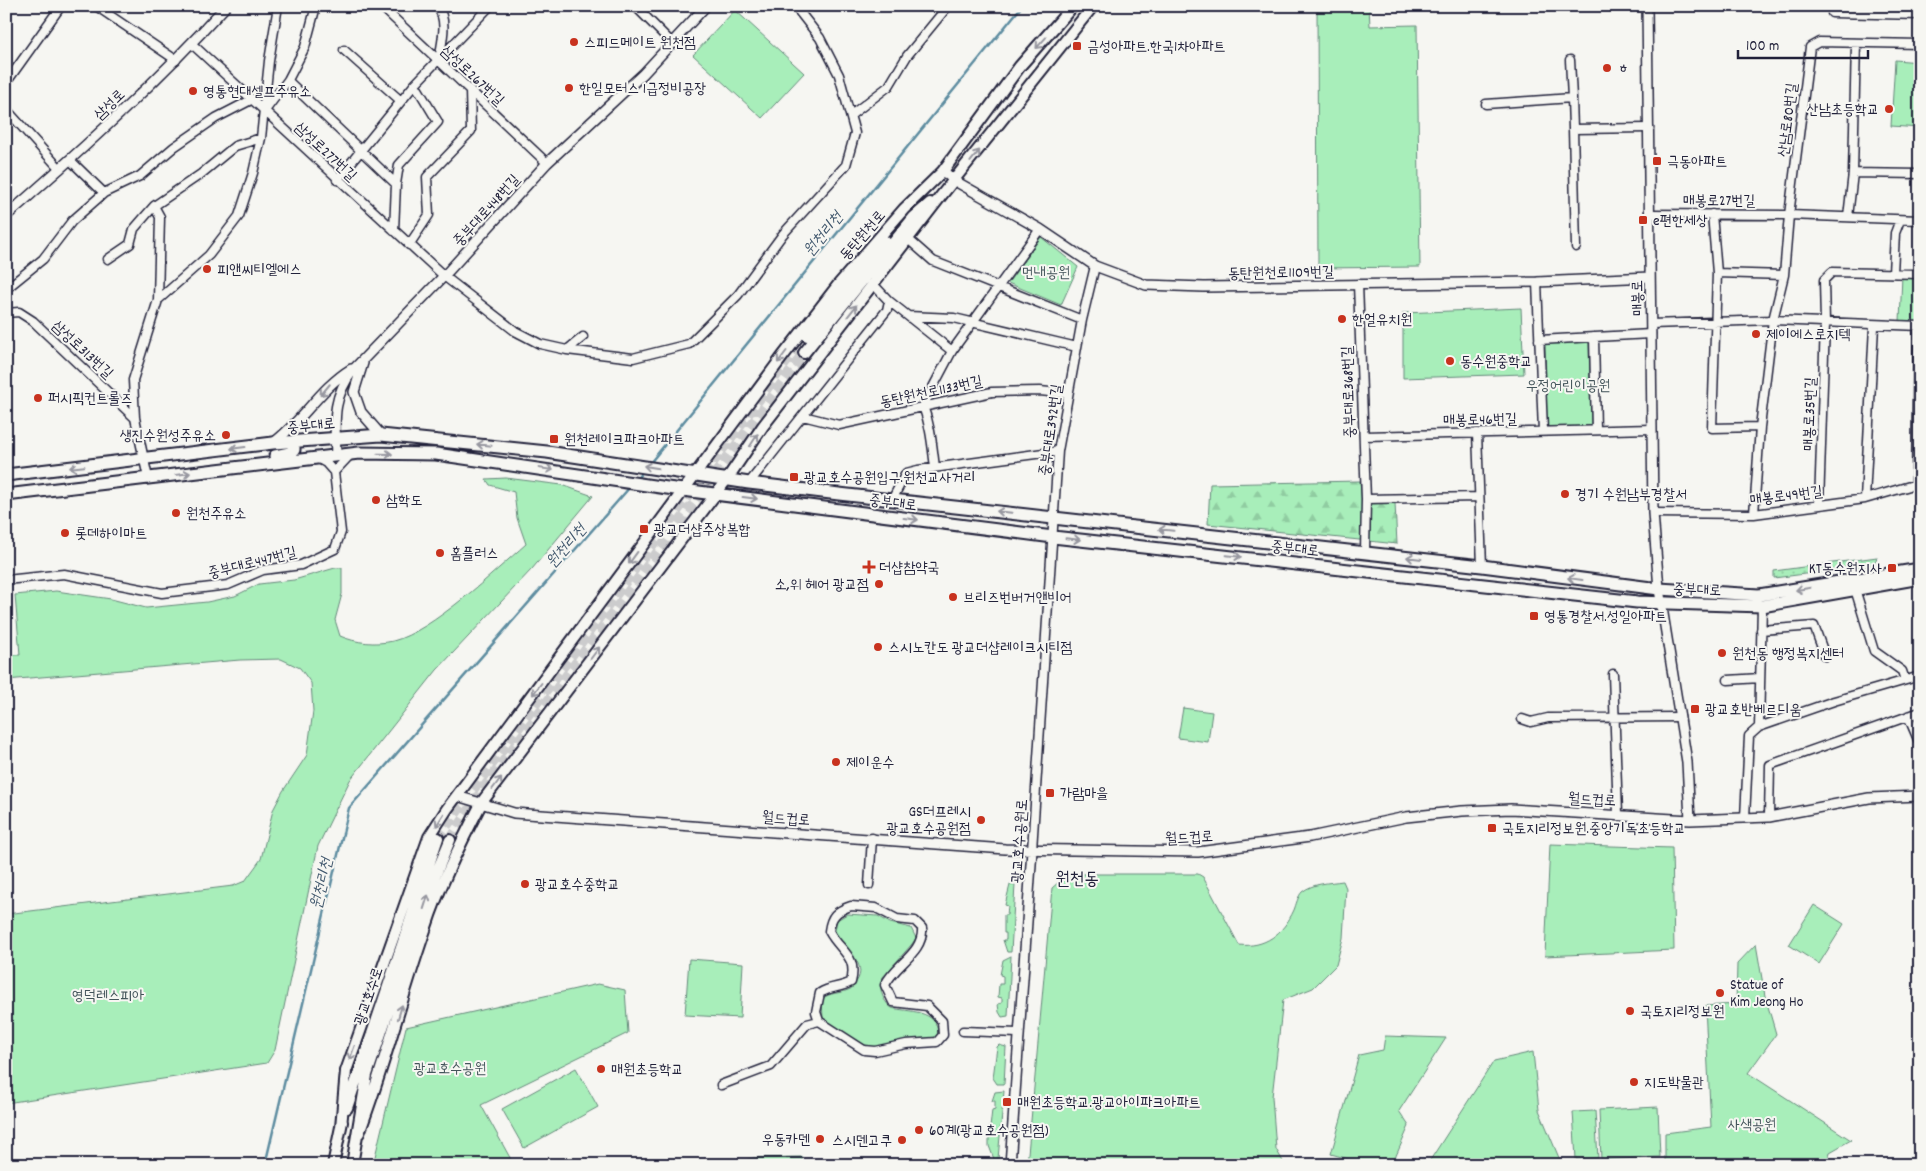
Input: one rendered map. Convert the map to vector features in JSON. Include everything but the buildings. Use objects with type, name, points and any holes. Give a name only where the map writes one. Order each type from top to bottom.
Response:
[{"type":"main road","name":"동탄원천로","points":[[341,1127],[346,1071],[430,837],[682,490],[838,285],[904,209],[943,171],[1020,66],[1073,6]]},
{"type":"main road","points":[[359,1132],[380,1078],[426,925],[482,802],[716,494],[763,426],[908,239],[1093,6]]},
{"type":"main road","points":[[943,171],[800,351],[914,217],[955,181]]},
{"type":"main road","name":"중부대로","points":[[6,475],[294,441],[381,435],[547,452],[749,483],[1482,566],[1658,589],[1760,595],[1920,570]]},
{"type":"main road","points":[[238,467],[242,460],[290,453],[294,450],[294,441]]},
{"type":"main road","points":[[6,495],[352,454]]},
{"type":"main road","name":"중부대로","points":[[352,454],[436,454],[667,488],[1054,537],[1607,599],[1661,603],[1762,606],[1920,578]]},
{"type":"main road","points":[[1607,599],[1609,583]]},
{"type":"main road","name":"광교호수로","points":[[333,1165],[341,1127],[438,838]]},
{"type":"main road","name":"광교호수로","points":[[352,1165],[367,1075],[430,888],[450,840]]},
{"type":"street","points":[[6,84],[61,6]]},
{"type":"street","points":[[96,6],[176,60]]},
{"type":"street","name":"삼성로","points":[[6,216],[70,160],[176,60],[226,6]]},
{"type":"street","points":[[158,300],[209,256],[239,216],[253,173],[261,138],[269,61],[278,6]]},
{"type":"street","points":[[264,112],[288,81],[305,47],[316,6]]},
{"type":"street","name":"삼성로267번길","points":[[381,6],[547,163]]},
{"type":"street","points":[[437,6],[444,26],[439,61]]},
{"type":"street","points":[[337,180],[415,84],[490,6]]},
{"type":"street","points":[[636,6],[673,44]]},
{"type":"street","name":"중부대로448번길","points":[[336,456],[335,408],[342,385],[353,370],[364,361],[444,276],[547,163],[643,74],[673,44],[706,6]]},
{"type":"street","points":[[851,115],[889,86],[907,56],[948,6]]},
{"type":"street","name":"매봉로","points":[[1647,6],[1653,513],[1658,589],[1687,762],[1690,820]]},
{"type":"street","name":"삼성로277번길","points":[[192,44],[337,180],[444,276],[515,331],[540,344],[568,350],[633,358],[690,344],[738,295],[783,234],[846,166],[855,133],[839,75],[824,46],[797,7]]},
{"type":"street","points":[[1832,13],[1902,10],[1920,15]]},
{"type":"street","name":"산남로80번길","points":[[1789,214],[1810,47],[1819,42],[1920,44]]},
{"type":"street","points":[[1848,217],[1853,173],[1856,43]]},
{"type":"street","points":[[344,50],[401,101]]},
{"type":"street","points":[[1570,60],[1576,247]]},
{"type":"street","points":[[288,81],[396,184]]},
{"type":"street","points":[[394,230],[396,184],[399,165],[438,122],[415,84]]},
{"type":"street","points":[[410,245],[429,215],[427,177],[471,132],[470,90]]},
{"type":"street","points":[[1486,104],[1572,98]]},
{"type":"street","points":[[6,289],[44,259],[72,221],[104,193],[140,176],[174,147],[202,128],[251,100]]},
{"type":"street","points":[[6,108],[60,169]]},
{"type":"street","points":[[1573,129],[1649,128]]},
{"type":"street","points":[[108,258],[130,244],[134,229],[154,206],[201,174],[235,146],[261,138]]},
{"type":"street","points":[[70,160],[104,193]]},
{"type":"street","name":"동탄원천로1109번길","points":[[943,171],[955,181],[1040,229],[1095,266],[1146,284],[1204,288],[1537,282],[1650,277]]},
{"type":"street","points":[[1853,173],[1920,174]]},
{"type":"street","points":[[148,478],[146,459],[135,418],[133,380],[158,300],[160,217],[154,206]]},
{"type":"street","name":"매봉로27번길","points":[[1649,214],[1789,214],[1920,220]]},
{"type":"street","points":[[1712,214],[1718,273],[1712,428],[1760,426]]},
{"type":"street","points":[[1754,514],[1760,426],[1773,320],[1784,275],[1789,214]]},
{"type":"street","points":[[1893,273],[1895,233],[1900,220]]},
{"type":"street","points":[[935,468],[930,434],[931,427],[923,406],[952,351],[1040,229]]},
{"type":"street","points":[[908,239],[933,261],[1082,320]]},
{"type":"street","name":"중부대로392번길","points":[[1054,518],[1058,451],[1082,320],[1095,266]]},
{"type":"street","name":"매봉로35번길","points":[[1820,505],[1825,323],[1824,280],[1832,272],[1920,274]]},
{"type":"street","points":[[1718,273],[1784,275]]},
{"type":"street","points":[[1537,282],[1543,431]]},
{"type":"street","points":[[873,284],[889,301],[952,351]]},
{"type":"street","name":"중부대로368번길","points":[[1358,284],[1366,499],[1365,553]]},
{"type":"street","points":[[749,483],[888,310],[889,301]]},
{"type":"street","name":"삼성로313번길","points":[[6,312],[19,312],[33,321],[135,418]]},
{"type":"street","points":[[908,316],[954,318],[1077,346]]},
{"type":"street","points":[[1651,324],[1717,324],[1773,320],[1874,326],[1919,326],[1918,483]]},
{"type":"street","points":[[1865,499],[1874,326]]},
{"type":"street","points":[[1539,340],[1651,334]]},
{"type":"street","points":[[568,350],[583,337]]},
{"type":"street","points":[[1594,337],[1596,430]]},
{"type":"street","points":[[364,361],[354,392],[361,412],[381,435]]},
{"type":"street","points":[[273,444],[290,430],[334,379],[364,361]]},
{"type":"street","name":"동탄원천로1133번길","points":[[802,416],[839,425],[992,392],[1040,391],[1068,394]]},
{"type":"street","name":"매봉로46번길","points":[[1364,436],[1652,429]]},
{"type":"street","points":[[1477,433],[1482,566]]},
{"type":"street","name":"중부대로","points":[[892,500],[906,474],[935,468],[1058,451]]},
{"type":"street","points":[[317,458],[326,463],[334,472],[352,454]]},
{"type":"street","name":"중부대로447번길","points":[[6,580],[64,574],[162,593],[228,585],[263,570],[301,565],[335,549],[341,532],[334,472]]},
{"type":"street","name":"매봉로49번길","points":[[1653,513],[1754,514],[1865,499],[1918,483]]},
{"type":"street","points":[[1366,499],[1479,497]]},
{"type":"street","name":"광교호수공원로","points":[[1010,1165],[1054,518]]},
{"type":"street","points":[[1855,590],[1874,651],[1902,671],[1905,680]]},
{"type":"street","points":[[1759,727],[1762,606]]},
{"type":"street","points":[[1761,630],[1814,626],[1824,656]]},
{"type":"street","points":[[1613,674],[1618,814]]},
{"type":"street","points":[[1745,818],[1749,736],[1759,727],[1834,701],[1920,676]]},
{"type":"street","points":[[1728,680],[1760,678]]},
{"type":"street","points":[[1769,817],[1770,764],[1920,712]]},
{"type":"street","points":[[1522,720],[1531,722],[1548,718],[1615,716],[1680,717]]},
{"type":"street","points":[[1908,716],[1920,744]]},
{"type":"street","name":"월드컵로","points":[[458,796],[514,813],[1032,850],[1198,852],[1310,838],[1406,817],[1462,811],[1512,809],[1618,814],[1690,820],[1769,817],[1869,798],[1920,796]]},
{"type":"street","points":[[869,885],[872,838]]},
{"type":"street","points":[[721,1085],[771,1066],[808,1024],[819,1021],[864,1050],[876,1051],[906,1044],[937,1042],[943,1035],[942,1021],[927,1006],[893,1002],[885,985],[889,976],[921,944],[923,939],[922,928],[915,921],[896,919],[876,908],[851,906],[839,910],[830,920],[829,931],[852,960],[854,970],[852,982],[844,986],[830,986],[820,993],[816,1012],[819,1021]]},
{"type":"street","points":[[964,1031],[1018,1033]]},
{"type":"green space","points":[[1317,6],[1369,6],[1370,26],[1417,25],[1420,267],[1318,268]]},
{"type":"green space","points":[[735,10],[804,73],[762,118],[693,55]]},
{"type":"green space","points":[[1895,60],[1920,62],[1920,128],[1891,126]]},
{"type":"green space","name":"먼내공원","points":[[1041,237],[1078,267],[1061,305],[1008,283]]},
{"type":"green space","points":[[1902,276],[1920,277],[1920,322],[1900,321]]},
{"type":"green space","points":[[1521,308],[1524,374],[1403,378],[1403,313]]},
{"type":"green space","name":"우정어린이공원","points":[[1589,342],[1591,426],[1547,427],[1545,343]]},
{"type":"green space","name":"영덕레스피아","points":[[506,478],[562,485],[593,496],[532,569],[437,670],[350,780],[318,846],[275,1050],[267,1063],[6,1103],[6,914],[233,886],[245,881],[261,859],[273,810],[307,755],[313,711],[311,683],[300,668],[281,659],[240,660],[6,680],[6,655],[20,655],[15,595],[56,591],[111,599],[146,608],[207,602],[235,596],[259,584],[294,580],[335,568],[342,568],[342,594],[335,620],[340,636],[366,643],[393,641],[426,626],[444,613],[526,544],[517,518],[514,492],[490,485],[486,479]]},
{"type":"green space","points":[[1360,481],[1362,504],[1395,503],[1397,544],[1208,524],[1210,484]]},
{"type":"green space","points":[[1877,557],[1874,565],[1774,578],[1774,571]]},
{"type":"green space","points":[[1183,708],[1212,712],[1208,742],[1178,738]]},
{"type":"green space","points":[[1550,844],[1672,848],[1674,950],[1545,956]]},
{"type":"green space","points":[[1068,874],[1198,874],[1203,877],[1239,945],[1257,944],[1272,938],[1290,919],[1298,898],[1306,889],[1321,884],[1343,881],[1346,888],[1343,938],[1336,965],[1313,988],[1283,1000],[1272,1097],[1276,1149],[1285,1165],[1027,1165],[1052,888]]},
{"type":"green space","points":[[1010,885],[1015,885],[1011,952],[1007,952],[1003,940],[1006,940],[1004,915],[1007,915],[1008,906],[1005,905]]},
{"type":"green space","points":[[1814,905],[1844,924],[1819,964],[1789,945]]},
{"type":"green space","points":[[847,914],[878,916],[890,923],[911,928],[916,938],[883,977],[881,989],[883,998],[892,1008],[921,1013],[933,1020],[937,1026],[938,1034],[932,1040],[876,1048],[859,1043],[823,1019],[822,999],[828,995],[851,989],[859,975],[860,969],[857,962],[835,931],[837,920]]},
{"type":"green space","name":"사색공원","points":[[1756,944],[1765,996],[1776,1034],[1748,1073],[1851,1140],[1830,1152],[1827,1163],[1830,1165],[1651,1165],[1665,1164],[1665,1133],[1711,1127],[1705,1006],[1736,1004],[1737,964]]},
{"type":"green space","points":[[1011,956],[1008,1016],[1002,1017],[998,1004],[1002,1003],[1002,998],[998,997],[999,984],[1003,984],[1003,976],[1000,975],[1003,960]]},
{"type":"green space","points":[[689,959],[743,963],[740,1018],[685,1015]]},
{"type":"green space","name":"광교호수공원","points":[[598,984],[625,990],[628,1033],[481,1105],[514,1165],[373,1165],[406,1027]]},
{"type":"green space","points":[[1385,1036],[1446,1038],[1399,1111],[1409,1126],[1392,1165],[1370,1165],[1331,1154],[1359,1055],[1383,1050]]},
{"type":"green space","points":[[999,1045],[1006,1047],[1004,1084],[997,1084],[993,1078],[997,1047]]},
{"type":"green space","points":[[1533,1052],[1539,1110],[1562,1165],[1427,1165],[1494,1061]]},
{"type":"green space","points":[[576,1068],[598,1107],[524,1148],[502,1109]]},
{"type":"green space","points":[[1004,1091],[998,1159],[994,1159],[989,1146],[989,1135],[992,1135],[990,1128],[992,1110],[995,1109],[995,1101],[992,1101],[995,1092]]},
{"type":"green space","points":[[1658,1107],[1660,1157],[1601,1160],[1599,1110]]},
{"type":"green space","points":[[1595,1111],[1598,1158],[1576,1159],[1573,1112]]},
{"type":"green space","points":[[803,1157],[801,1162],[716,1165],[754,1158]]},
{"type":"waterway","name":"원천리천","points":[[650,463],[1022,6]]},
{"type":"waterway","name":"원천리천","points":[[635,481],[643,471]]},
{"type":"waterway","name":"원천리천","points":[[265,1165],[349,808],[630,487]]},
{"type":"tunnel","points":[[438,838],[796,349]]},
{"type":"tunnel","points":[[450,840],[482,790],[804,353]]},
{"type":"place","name":"스피드메이트 원천점","points":[[574,42]]},
{"type":"place","name":"금성아파트.한국1차아파트","points":[[1077,46]]},
{"type":"place","name":"ㅎ","points":[[1607,68]]},
{"type":"place","name":"한일모터스 1급정비공장","points":[[569,88]]},
{"type":"place","name":"영통현대셀프주유소","points":[[193,91]]},
{"type":"place","name":"산남초등학교","points":[[1889,109]]},
{"type":"place","name":"극동아파트","points":[[1657,161]]},
{"type":"place","name":"e편한세상","points":[[1643,220]]},
{"type":"place","name":"피앤씨티엘에스","points":[[207,269]]},
{"type":"place","name":"한얼유치원","points":[[1342,319]]},
{"type":"place","name":"제이에스로지텍","points":[[1756,334]]},
{"type":"place","name":"동수원중학교","points":[[1450,361]]},
{"type":"place","name":"퍼시픽컨트롤즈","points":[[38,398]]},
{"type":"place","name":"생진수원성주유소","points":[[226,435]]},
{"type":"place","name":"원천레이크파크아파트","points":[[554,439]]},
{"type":"place","name":"광교호수공원입구.원천교사거리","points":[[794,477]]},
{"type":"place","name":"경기 수원남부경찰서","points":[[1565,494]]},
{"type":"place","name":"삼학도","points":[[376,500]]},
{"type":"place","name":"원천주유소","points":[[176,513]]},
{"type":"place","name":"광교더샵주상복합","points":[[644,529]]},
{"type":"place","name":"롯데하이마트","points":[[65,533]]},
{"type":"place","name":"홈플러스","points":[[440,553]]},
{"type":"place","name":"더샵참약국","points":[[869,567]]},
{"type":"place","name":"KT동수원지사","points":[[1892,568]]},
{"type":"place","name":"소,위 헤어 광교점","points":[[879,584]]},
{"type":"place","name":"브리즈번버거앤비어","points":[[953,597]]},
{"type":"place","name":"영통경찰서.성일아파트","points":[[1534,616]]},
{"type":"place","name":"스시노칸도 광교더샵레이크시티점","points":[[878,647]]},
{"type":"place","name":"원천동 행정복지센터","points":[[1722,653]]},
{"type":"place","name":"광교호반베르디움","points":[[1695,709]]},
{"type":"place","name":"제이운수","points":[[836,762]]},
{"type":"place","name":"가람마을","points":[[1050,793]]},
{"type":"place","name":"GS더프레시 광교호수공원점","points":[[981,820]]},
{"type":"place","name":"국토지리정보원.중앙기독초등학교","points":[[1492,828]]},
{"type":"place","name":"광교호수중학교","points":[[525,884]]},
{"type":"place","name":"Statue of Kim Jeong Ho","points":[[1720,993]]},
{"type":"place","name":"국토지리정보원","points":[[1630,1011]]},
{"type":"place","name":"매원초등학교","points":[[601,1069]]},
{"type":"place","name":"지도박물관","points":[[1634,1082]]},
{"type":"place","name":"매원초등학교.광교아이파크아파트","points":[[1007,1102]]},
{"type":"place","name":"60계(광교호수공원점)","points":[[919,1130]]},
{"type":"place","name":"우동카덴","points":[[820,1139]]},
{"type":"place","name":"스시덴고쿠","points":[[902,1140]]},
{"type":"district","name":"원천동","points":[[1077,878]]}]
